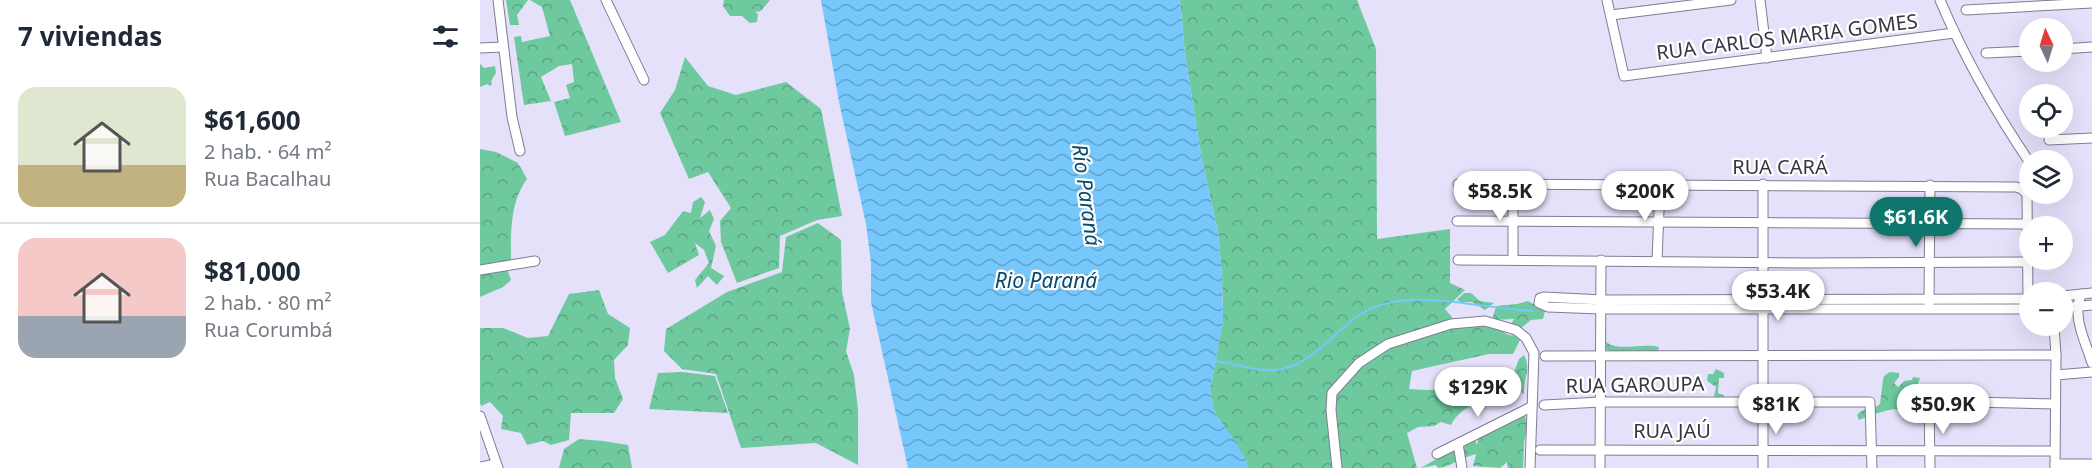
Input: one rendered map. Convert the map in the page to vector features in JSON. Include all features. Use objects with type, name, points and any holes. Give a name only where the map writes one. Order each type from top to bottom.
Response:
[{"type":"street","points":[[498,0],[512,117],[520,152]]},
{"type":"street","points":[[606,0],[644,80]]},
{"type":"street","points":[[1607,0],[1611,15],[1731,0]]},
{"type":"street","points":[[1760,0],[1767,58]]},
{"type":"street","points":[[1940,0],[1954,33],[2002,122],[2021,150]]},
{"type":"street","points":[[1966,10],[2092,3]]},
{"type":"street","name":"RUA CARLOS MARIA GOMES","points":[[1611,15],[1623,76],[1954,33]]},
{"type":"street","points":[[480,48],[503,47]]},
{"type":"street","points":[[2073,48],[2092,47]]},
{"type":"street","points":[[1986,53],[2019,52]]},
{"type":"street","points":[[2049,140],[2092,138]]},
{"type":"street","name":"RUA CARÁ","points":[[1458,184],[1930,185],[2019,188]]},
{"type":"street","points":[[1513,184],[1513,259]]},
{"type":"street","points":[[1763,184],[1763,468]]},
{"type":"street","points":[[1657,261],[1660,185]]},
{"type":"street","points":[[1929,304],[1930,185]]},
{"type":"street","points":[[1457,221],[2019,224]]},
{"type":"street","points":[[1458,260],[2019,262]]},
{"type":"street","points":[[1600,468],[1601,260]]},
{"type":"street","points":[[480,270],[535,261]]},
{"type":"street","points":[[2073,295],[2092,293]]},
{"type":"street","points":[[2081,294],[2077,306],[2077,317],[2092,363]]},
{"type":"street","points":[[1601,304],[1544,297],[1540,298],[1539,303],[1548,307],[1601,304],[1763,304],[1814,301],[1929,304],[2019,302]]},
{"type":"street","points":[[2073,307],[2092,305]]},
{"type":"street","points":[[1337,468],[1331,410],[1332,393],[1359,363],[1388,344],[1451,324],[1485,321],[1509,327],[1526,338],[1534,353],[1530,468]]},
{"type":"street","points":[[2055,336],[2055,466],[2092,464]]},
{"type":"street","points":[[1545,356],[1600,354],[1617,356],[2056,355]]},
{"type":"street","points":[[2056,375],[2092,372]]},
{"type":"street","name":"RUA GAROUPA","points":[[1544,405],[1601,402],[1870,402],[1871,450]]},
{"type":"street","points":[[1930,468],[1929,402],[2055,404]]},
{"type":"street","points":[[1437,454],[1531,407]]},
{"type":"street","points":[[480,416],[497,466],[480,467]]},
{"type":"street","points":[[1458,444],[1462,468]]},
{"type":"street","name":"RUA JAÚ","points":[[1540,450],[2055,451]]},
{"type":"street","points":[[1871,450],[1872,468]]},
{"type":"green space","points":[[506,0],[528,0],[517,15],[519,25],[510,25]]},
{"type":"green space","points":[[530,0],[570,0],[621,122],[565,136],[554,102],[570,98],[566,85],[574,82],[572,64],[559,66],[541,77],[551,101],[524,105],[514,37],[521,36],[522,42],[550,36],[542,7]]},
{"type":"green space","points":[[724,0],[770,0],[761,11],[755,12],[758,14],[757,22],[750,23],[742,16],[730,16],[723,6]]},
{"type":"green space","points":[[1180,0],[1357,0],[1376,49],[1377,239],[1450,229],[1450,283],[1465,290],[1445,309],[1461,328],[1489,325],[1509,335],[1522,336],[1513,354],[1489,354],[1412,371],[1409,389],[1464,388],[1482,384],[1514,372],[1519,359],[1524,355],[1527,365],[1524,394],[1512,387],[1470,406],[1462,411],[1451,425],[1441,422],[1434,426],[1418,427],[1407,433],[1417,468],[1248,468],[1246,460],[1215,413],[1210,391],[1223,321],[1222,276],[1218,232],[1201,155],[1185,53]]},
{"type":"green space","points":[[685,57],[708,86],[736,95],[786,82],[821,109],[842,216],[817,220],[780,236],[779,268],[737,283],[721,242],[720,221],[731,208],[708,172],[689,179],[660,113],[675,90]]},
{"type":"green space","points":[[480,64],[484,68],[495,66],[496,73],[491,86],[487,84],[480,87]]},
{"type":"green space","points":[[480,149],[496,152],[518,163],[527,179],[517,198],[512,220],[511,265],[507,269],[511,280],[503,287],[480,297]]},
{"type":"green space","points":[[701,197],[705,202],[700,218],[710,210],[714,219],[709,231],[716,246],[711,268],[724,276],[717,285],[708,276],[697,288],[695,280],[709,263],[704,250],[695,243],[699,255],[668,273],[650,242],[665,235],[683,211],[691,213],[693,202]]},
{"type":"green space","points":[[818,223],[841,240],[842,292],[850,329],[846,351],[854,375],[858,409],[858,465],[816,443],[741,448],[716,374],[682,369],[664,351],[666,329],[727,292],[782,272],[786,237]]},
{"type":"green space","points":[[599,290],[608,314],[630,328],[628,345],[614,360],[615,378],[623,399],[614,413],[571,413],[569,440],[551,445],[543,441],[527,445],[521,433],[501,429],[503,416],[490,402],[481,406],[480,328],[503,328],[528,338],[548,336],[569,294]]},
{"type":"green space","points":[[1464,293],[1471,293],[1480,301],[1494,303],[1485,310],[1472,302],[1457,300]]},
{"type":"green space","points":[[1528,301],[1545,311],[1543,319],[1531,320],[1521,328],[1511,324],[1514,319],[1492,320],[1496,306]]},
{"type":"green space","points":[[1604,339],[1614,346],[1659,347],[1658,352],[1640,354],[1636,350],[1609,351],[1605,349]]},
{"type":"green space","points":[[1716,369],[1724,373],[1724,378],[1719,378],[1718,393],[1724,395],[1724,399],[1716,399],[1714,396],[1716,387],[1707,381],[1708,374],[1713,374]]},
{"type":"green space","points":[[682,372],[715,376],[728,413],[649,409],[658,373]]},
{"type":"green space","points":[[1890,372],[1899,373],[1894,383],[1898,387],[1904,381],[1912,380],[1913,377],[1920,378],[1918,384],[1914,385],[1916,396],[1922,394],[1919,401],[1909,403],[1907,398],[1901,403],[1899,409],[1884,411],[1859,420],[1857,415],[1867,409],[1871,403],[1876,407],[1880,404],[1884,376]]},
{"type":"green space","points":[[1524,407],[1527,429],[1523,468],[1508,468],[1507,462],[1500,468],[1473,466],[1476,454],[1442,467],[1438,468],[1436,465],[1421,468],[1465,442],[1475,440],[1477,445],[1479,434],[1506,415]]},
{"type":"green space","points":[[579,439],[628,445],[632,468],[559,468],[564,449]]},
{"type":"water","name":"Rio Paraná","points":[[821,0],[1180,0],[1185,53],[1201,155],[1218,232],[1222,276],[1223,321],[1210,391],[1215,413],[1236,442],[1248,468],[908,468],[871,302],[871,263],[866,224],[839,102]]},
{"type":"waterway","points":[[1214,361],[1260,370],[1289,367],[1322,347],[1362,313],[1388,303],[1405,300],[1442,301],[1533,311]]},
{"type":"water label","name":"Río Paraná","points":[[1086,195]]}]
